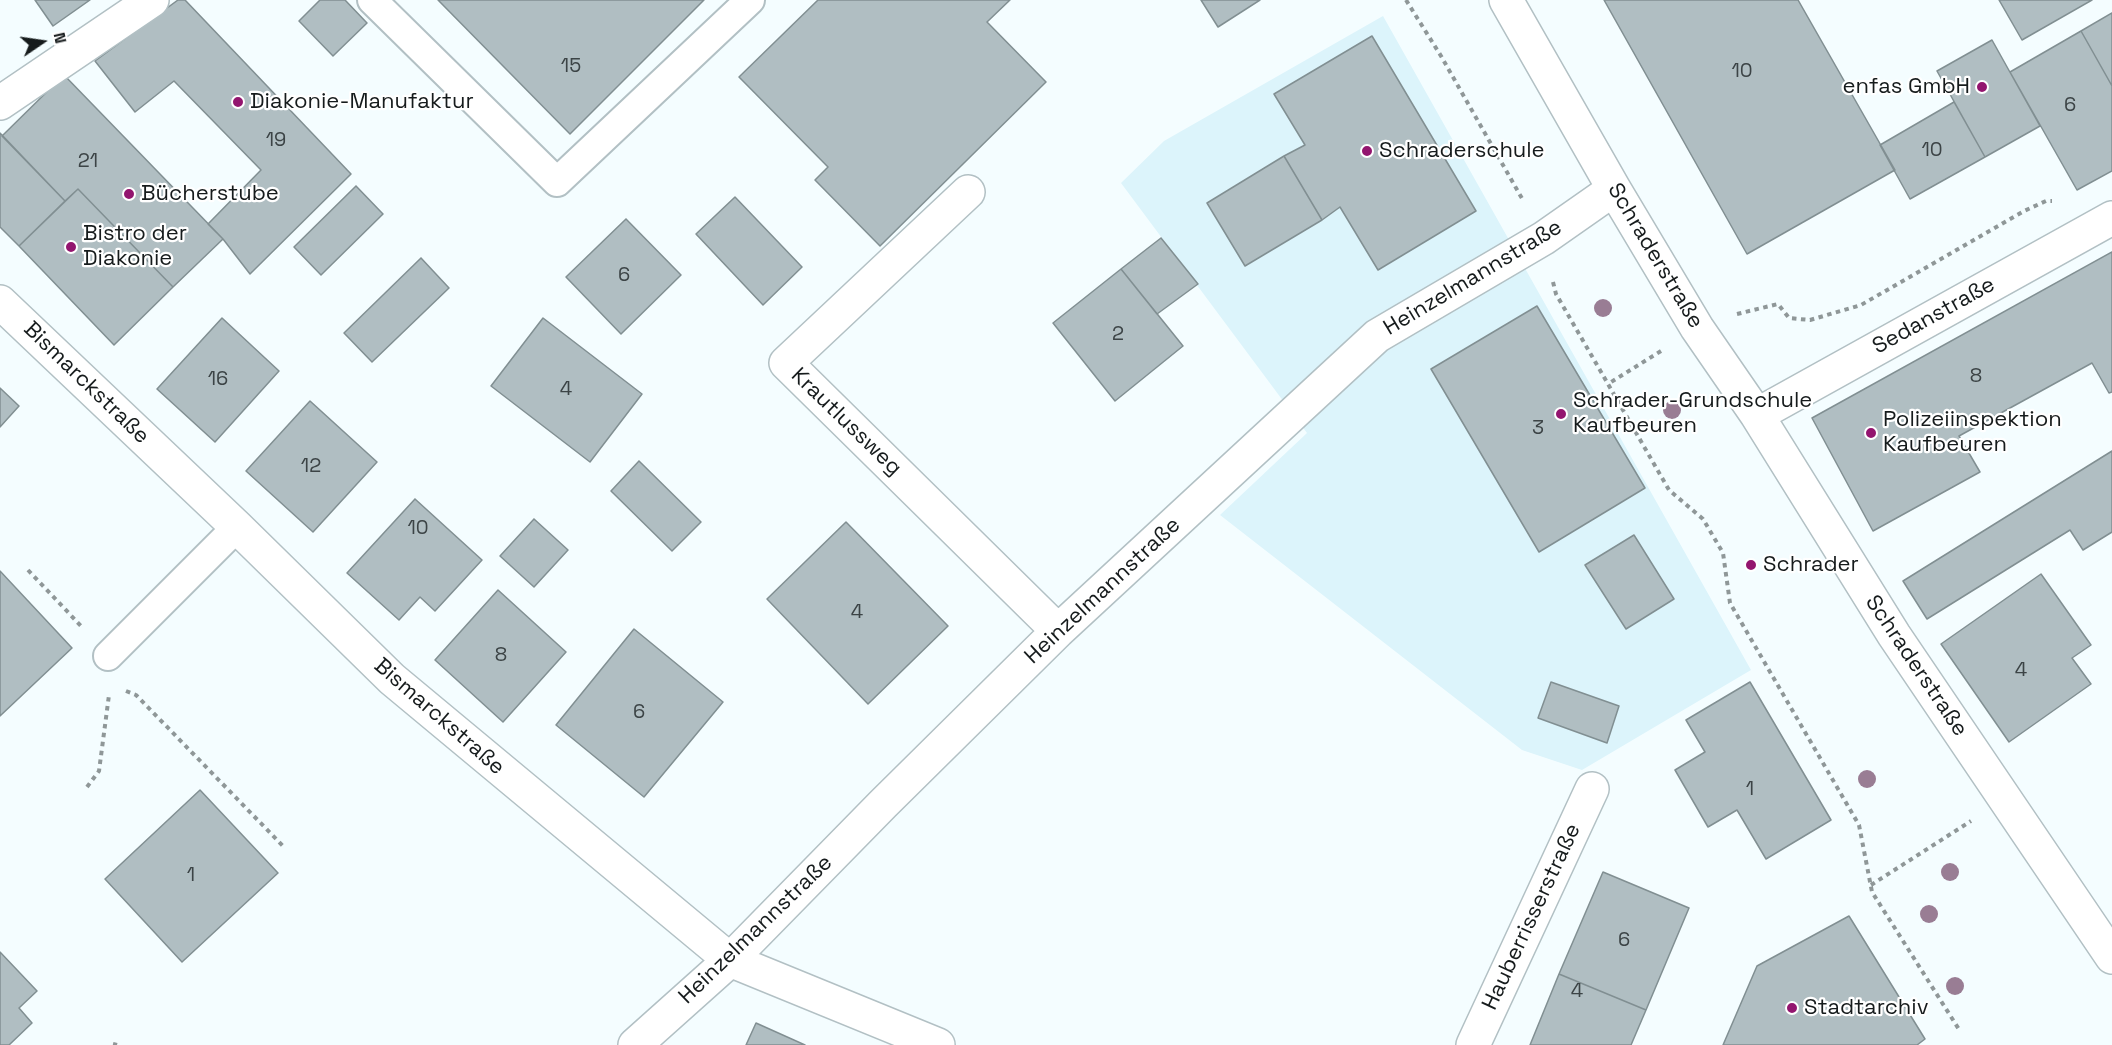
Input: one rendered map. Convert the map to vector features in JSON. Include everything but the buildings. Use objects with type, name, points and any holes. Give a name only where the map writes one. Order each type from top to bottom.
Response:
[{"type":"street","points":[[0,103],[152,0]]},
{"type":"street","name":"Schraderstraße","points":[[1506,0],[1697,328],[1757,415],[1894,635],[2112,957]]},
{"type":"street","name":"Heinzelmannstraße","points":[[635,1045],[730,960],[1058,631],[1377,336],[1544,238],[1614,189]]},
{"type":"street","name":"Krautlussweg","points":[[968,192],[786,363],[1058,631]]},
{"type":"street","name":"Sedanstraße","points":[[1757,415],[2112,218]]},
{"type":"street","name":"Bismarckstraße","points":[[0,302],[237,527],[392,679],[730,960],[938,1045]]},
{"type":"street","name":"Hauberrisserstraße","points":[[1473,1045],[1592,789]]},
{"type":"lane","points":[[372,0],[557,182],[750,0]]},
{"type":"lane","points":[[108,656],[237,527]]},
{"type":"path","points":[[1406,0],[1442,56],[1544,238],[1556,294],[1669,490],[1703,519],[1723,553],[1730,603],[1859,825],[1872,892],[1960,1031]]},
{"type":"path","points":[[1608,384],[1697,328],[1747,310],[1778,304],[1789,318],[1810,320],[1861,305],[2024,211],[2046,201],[2055,201]]},
{"type":"path","points":[[119,688],[136,694],[283,846]]},
{"type":"path","points":[[1871,885],[2006,798]]},
{"type":"shaded area","points":[[1383,16],[1751,670],[1582,770],[1522,750],[1220,515],[1307,433],[1121,183],[1164,141]]},
{"type":"place","name":"enfas GmbH","points":[[1982,87]]},
{"type":"place","name":"Diakonie-Manufaktur","points":[[238,102]]},
{"type":"place","name":"Schraderschule","points":[[1367,151]]},
{"type":"place","name":"Bücherstube","points":[[129,194]]},
{"type":"place","name":"Bistro der Diakonie","points":[[71,247]]},
{"type":"place","name":"Schrader-Grundschule Kaufbeuren","points":[[1561,414]]},
{"type":"place","name":"Polizeiinspektion Kaufbeuren","points":[[1871,433]]},
{"type":"place","name":"Schrader","points":[[1751,565]]},
{"type":"place","name":"Stadtarchiv","points":[[1792,1008]]}]
